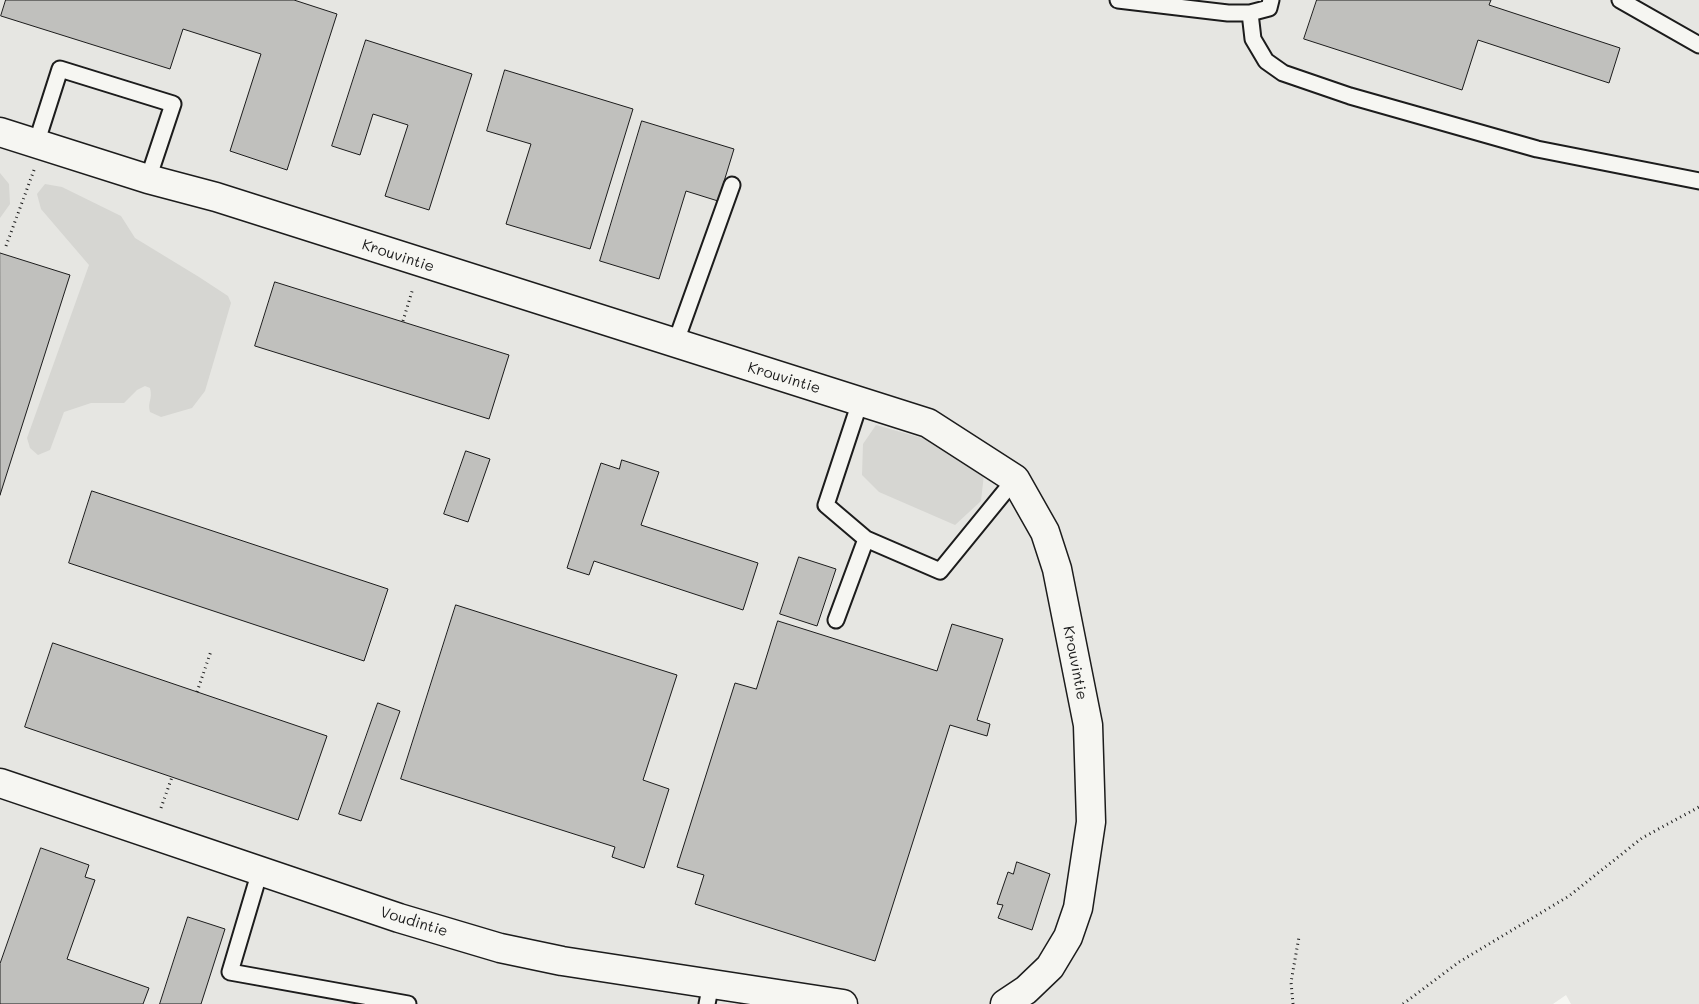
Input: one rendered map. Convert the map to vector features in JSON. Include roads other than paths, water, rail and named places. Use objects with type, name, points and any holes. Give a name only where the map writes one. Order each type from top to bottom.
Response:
[{"type":"street","name":"Krouvintie","points":[[0,132],[148,179],[216,197],[928,423],[1015,479],[1044,532],[1057,569],[1088,724],[1091,822],[1078,908],[1068,936],[1050,967],[1026,990],[1005,1004]]},
{"type":"street","name":"Voudintie","points":[[0,784],[399,918],[500,948],[709,994],[843,1004]]},
{"type":"lane","points":[[1118,0],[1250,14],[1269,8],[1272,0]]},
{"type":"lane","points":[[1620,0],[1699,45]]},
{"type":"lane","points":[[1250,14],[1253,40],[1266,60],[1283,73],[1350,96],[1537,148],[1699,181]]},
{"type":"lane","points":[[40,145],[60,69],[173,104],[148,179]]},
{"type":"lane","points":[[675,344],[732,185]]},
{"type":"lane","points":[[860,402],[826,505],[866,539],[940,571],[1015,479]]},
{"type":"lane","points":[[836,620],[866,539]]},
{"type":"lane","points":[[260,871],[230,972],[408,1004]]}]
